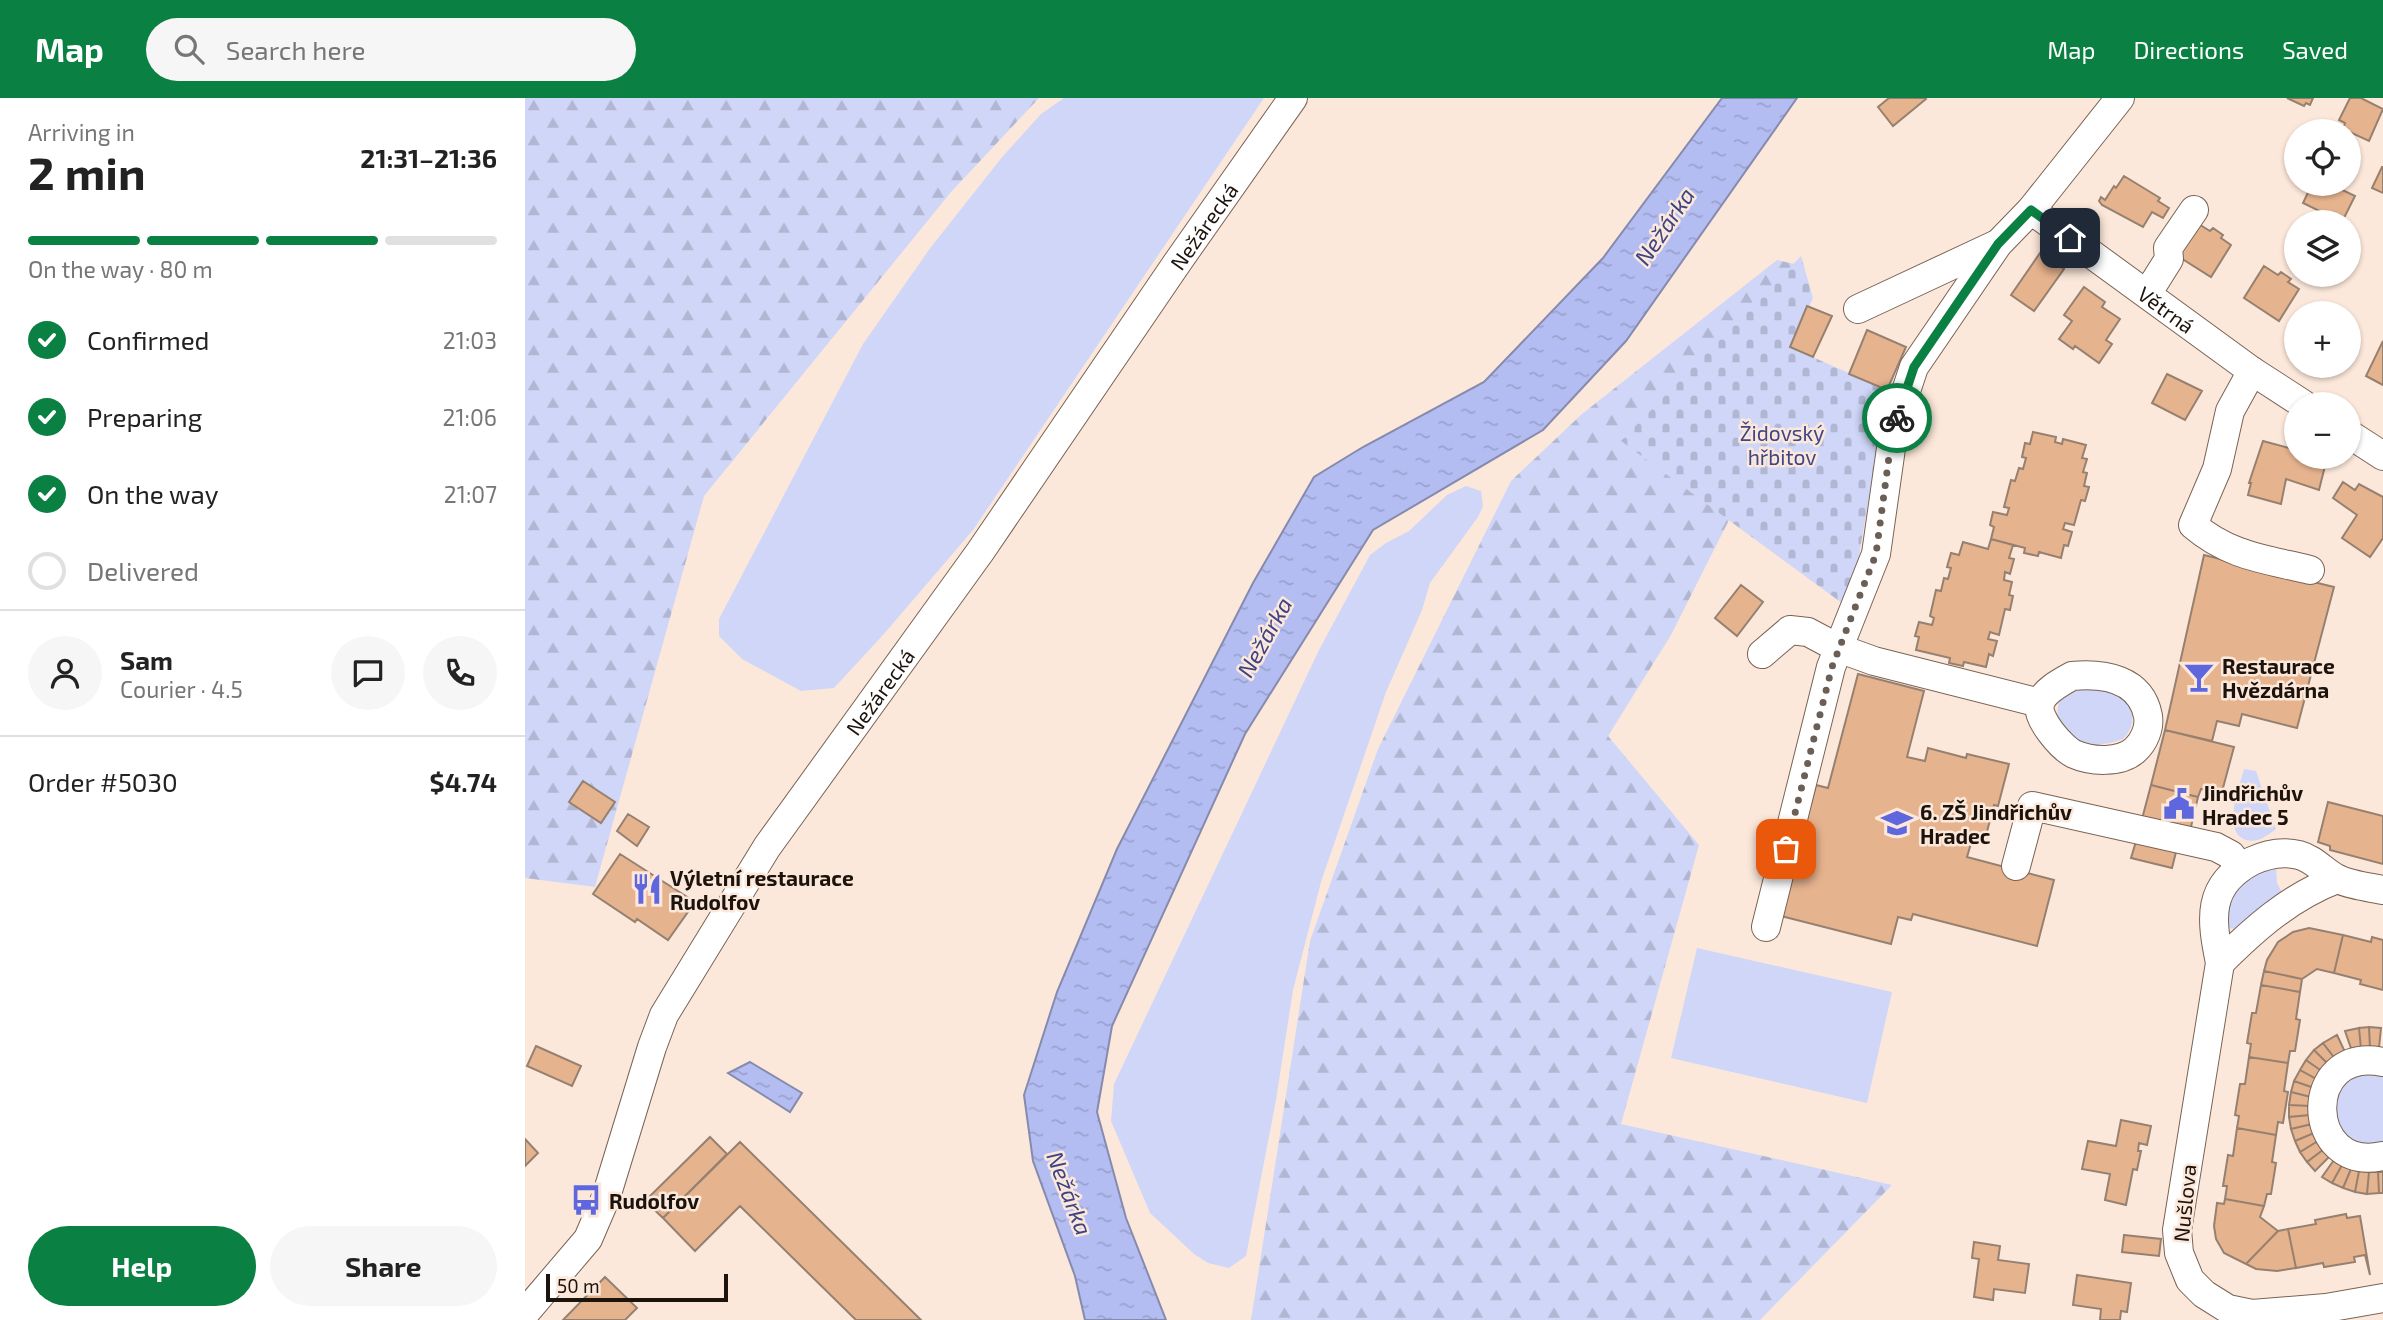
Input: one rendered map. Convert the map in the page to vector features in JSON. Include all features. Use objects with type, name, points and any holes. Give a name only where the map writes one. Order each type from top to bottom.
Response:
[{"type":"street","name":"Nežárecká","points":[[525,1313],[588,1239],[606,1197],[664,1015],[767,847],[980,552],[1293,98]]},
{"type":"street","points":[[1766,927],[1832,667],[1876,554],[1893,427],[1914,367],[1998,244],[2031,210],[2120,98]]},
{"type":"street","name":"Větrná","points":[[2031,210],[2284,392]]},
{"type":"street","points":[[2147,294],[2169,259],[2168,248],[2194,210]]},
{"type":"street","points":[[1858,309],[1998,244]]},
{"type":"street","points":[[2252,371],[2230,411],[2217,468],[2193,524],[2231,551],[2310,570]]},
{"type":"street","points":[[2361,442],[2383,456]]},
{"type":"street","points":[[1762,654],[1790,630],[1808,632],[1838,648],[1874,661],[2040,703]]},
{"type":"street","points":[[2016,866],[2032,806],[2216,847],[2231,855],[2239,869]]},
{"type":"street","points":[[2220,963],[2212,924],[2220,888],[2239,869],[2270,854],[2300,855],[2337,879],[2383,890]]},
{"type":"street","points":[[2220,963],[2272,914],[2316,887],[2337,879]]},
{"type":"street","name":"Nušlova","points":[[2220,963],[2177,1230],[2179,1253],[2190,1280],[2227,1314],[2326,1308],[2383,1298]]},
{"type":"street","points":[[2383,1062],[2360,1061],[2338,1072],[2324,1090],[2321,1108],[2326,1130],[2341,1148],[2363,1157],[2383,1156]]},
{"type":"green space","points":[[525,98],[1039,98],[951,192],[704,496],[595,887],[525,878]]},
{"type":"green space","points":[[1064,98],[1264,98],[973,530],[834,688],[801,691],[742,659],[719,636],[719,619],[863,344],[931,247],[1003,156],[1041,114]]},
{"type":"green space","name":"Židovský hřbitov","points":[[1801,256],[1813,298],[1790,347],[1887,390],[1850,609],[1621,441]]},
{"type":"green space","points":[[1777,260],[1794,264],[1622,441],[1729,520],[1671,635],[1608,736],[1699,845],[1621,1124],[1892,1185],[1760,1320],[1251,1320],[1310,941],[1378,749],[1511,481],[1582,414]]},
{"type":"green space","points":[[1466,486],[1481,491],[1483,506],[1478,517],[1430,583],[1422,610],[1386,692],[1321,882],[1293,990],[1276,1100],[1246,1256],[1229,1268],[1208,1263],[1194,1254],[1150,1213],[1111,1121],[1114,1084],[1319,650],[1370,555],[1409,531],[1447,495]]},
{"type":"green space","points":[[2095,684],[2128,701],[2132,721],[2130,730],[2123,739],[2102,744],[2085,742],[2069,734],[2059,720],[2057,711],[2064,693]]},
{"type":"green space","points":[[2244,769],[2256,771],[2276,829],[2254,841],[2239,836],[2233,819]]},
{"type":"green space","points":[[2276,864],[2277,883],[2283,894],[2236,929],[2228,928],[2226,906],[2233,892],[2246,880]]},
{"type":"green space","points":[[1697,948],[1892,992],[1867,1103],[1671,1058]]},
{"type":"green space","points":[[2362,1073],[2383,1074],[2383,1146],[2356,1144],[2338,1126],[2335,1100],[2350,1079]]},
{"type":"water","name":"Nežárka","points":[[1722,98],[1797,98],[1626,341],[1543,430],[1373,530],[1245,734],[1112,1026],[1097,1112],[1126,1218],[1166,1320],[1085,1320],[1075,1276],[1033,1161],[1024,1095],[1057,992],[1117,849],[1253,583],[1314,477],[1363,447],[1484,382],[1603,258]]},
{"type":"water","points":[[750,1062],[802,1093],[790,1112],[728,1073]]},
{"type":"building","points":[[1889,98],[1926,99],[1893,126],[1878,107]]},
{"type":"building","points":[[2287,98],[2313,98],[2310,105],[2306,103],[2304,106]]},
{"type":"building","points":[[2350,98],[2361,98],[2383,109],[2369,141],[2361,137],[2361,119],[2340,119]]},
{"type":"building","points":[[2383,167],[2383,193],[2372,188]]},
{"type":"building","points":[[2124,176],[2160,198],[2158,201],[2169,208],[2163,218],[2152,212],[2143,227],[2102,205],[2099,201],[2101,197],[2105,200]]},
{"type":"building","points":[[2306,196],[2355,196],[2348,210],[2317,210],[2303,203]]},
{"type":"building","points":[[2197,223],[2210,231],[2213,228],[2231,245],[2211,277],[2176,255]]},
{"type":"building","points":[[2040,253],[2064,269],[2034,311],[2011,295]]},
{"type":"building","points":[[2264,266],[2278,275],[2281,272],[2284,274],[2284,287],[2299,289],[2292,301],[2284,301],[2284,313],[2279,321],[2244,298]]},
{"type":"building","points":[[2084,287],[2105,302],[2102,307],[2120,319],[2106,340],[2112,344],[2099,363],[2075,346],[2073,349],[2059,339],[2072,321],[2064,315]]},
{"type":"building","points":[[1807,306],[1832,316],[1813,357],[1790,347]]},
{"type":"building","points":[[1867,330],[1906,347],[1887,390],[1849,374]]},
{"type":"building","points":[[2383,341],[2383,385],[2366,376]]},
{"type":"building","points":[[2167,374],[2202,391],[2185,420],[2152,403]]},
{"type":"building","points":[[2033,432],[2056,437],[2055,442],[2062,444],[2063,439],[2086,445],[2082,458],[2087,459],[2083,472],[2087,473],[2084,486],[2089,487],[2085,501],[2081,500],[2074,525],[2065,523],[2063,529],[2072,532],[2068,546],[2064,545],[2061,558],[2039,552],[2038,556],[2024,553],[2025,548],[1991,539],[1994,527],[1990,525],[1993,512],[2007,515],[2009,508],[2004,507],[2011,480],[2015,481],[2019,468],[2023,469],[2026,458],[2022,457],[2025,443],[2030,444]]},
{"type":"building","points":[[2263,441],[2284,447],[2284,469],[2324,469],[2319,490],[2286,479],[2281,504],[2248,495],[2249,483]]},
{"type":"building","points":[[2343,482],[2355,490],[2359,484],[2383,497],[2383,538],[2370,557],[2342,538],[2357,515],[2333,498]]},
{"type":"building","points":[[1991,539],[2013,545],[2009,558],[2014,559],[2010,574],[2005,572],[2004,580],[2012,582],[2009,595],[2013,596],[2010,610],[2005,609],[1999,635],[1990,632],[1988,639],[1997,641],[1993,656],[1989,654],[1986,667],[1964,662],[1963,666],[1949,663],[1950,658],[1916,650],[1919,637],[1915,636],[1919,622],[1932,625],[1934,618],[1930,616],[1936,590],[1941,591],[1944,578],[1948,579],[1951,568],[1947,567],[1951,553],[1959,555],[1963,542],[1988,549]]},
{"type":"building","points":[[2204,555],[2334,587],[2297,728],[2242,714],[2239,726],[2217,721],[2212,741],[2165,730]]},
{"type":"building","points":[[1741,585],[1763,602],[1737,636],[1715,618]]},
{"type":"building","name":"6. ZŠ Jindřichův Hradec","points":[[1858,674],[1924,691],[1907,757],[1925,761],[1928,748],[1966,758],[1967,754],[2009,764],[1998,806],[1994,805],[1984,843],[1972,840],[1967,857],[2054,880],[2037,946],[1913,914],[1911,920],[1898,917],[1891,944],[1781,916],[1816,785],[1828,788]]},
{"type":"building","points":[[2165,730],[2234,747],[2220,799],[2216,798],[2218,793],[2201,789],[2198,797],[2151,785]]},
{"type":"building","points":[[583,781],[615,802],[601,823],[569,802]]},
{"type":"building","points":[[2151,785],[2198,797],[2190,831],[2142,819]]},
{"type":"building","points":[[2328,802],[2383,816],[2383,864],[2330,850],[2330,846],[2318,842]]},
{"type":"building","points":[[628,814],[649,827],[637,846],[617,831]]},
{"type":"building","points":[[2137,838],[2177,848],[2172,868],[2131,858]]},
{"type":"building","points":[[620,854],[695,902],[668,940],[593,894]]},
{"type":"building","points":[[2309,928],[2343,935],[2334,973],[2317,969],[2302,979],[2264,971],[2278,942],[2293,932]]},
{"type":"building","points":[[2343,935],[2371,942],[2372,937],[2383,940],[2383,990],[2360,984],[2361,980],[2334,973]]},
{"type":"building","points":[[2264,971],[2302,979],[2300,992],[2261,985]]},
{"type":"building","points":[[2261,985],[2300,992],[2296,1019],[2300,1020],[2295,1051],[2290,1051],[2288,1063],[2249,1057],[2251,1044],[2247,1043],[2252,1013],[2256,1013]]},
{"type":"building","points":[[2369,1027],[2370,1048],[2361,1049],[2359,1028]]},
{"type":"building","points":[[2369,1027],[2381,1028],[2379,1048],[2370,1048]]},
{"type":"building","points":[[2359,1028],[2361,1049],[2352,1051],[2345,1031]]},
{"type":"building","points":[[2337,1035],[2346,1054],[2336,1060],[2323,1043]]},
{"type":"building","points":[[2323,1043],[2336,1060],[2329,1065],[2314,1050]]},
{"type":"building","points":[[536,1046],[581,1066],[572,1086],[527,1066]]},
{"type":"building","points":[[2314,1050],[2329,1065],[2323,1072],[2306,1060]]},
{"type":"building","points":[[2249,1057],[2288,1063],[2284,1091],[2288,1092],[2283,1123],[2278,1122],[2276,1135],[2237,1128],[2239,1116],[2235,1115],[2240,1084],[2245,1084]]},
{"type":"building","points":[[2306,1060],[2323,1072],[2318,1080],[2300,1070]]},
{"type":"building","points":[[2300,1070],[2318,1080],[2314,1088],[2294,1081]]},
{"type":"building","points":[[2294,1081],[2314,1088],[2311,1097],[2291,1092]]},
{"type":"building","points":[[2291,1092],[2311,1097],[2310,1106],[2289,1105]]},
{"type":"building","points":[[2289,1105],[2310,1106],[2310,1115],[2289,1117]]},
{"type":"building","points":[[2310,1115],[2312,1124],[2291,1129],[2289,1117]]},
{"type":"building","points":[[2121,1120],[2151,1126],[2147,1145],[2139,1143],[2138,1151],[2141,1151],[2137,1170],[2133,1169],[2126,1205],[2105,1200],[2110,1174],[2082,1169],[2088,1141],[2116,1146]]},
{"type":"building","points":[[2312,1124],[2314,1133],[2295,1141],[2291,1129]]},
{"type":"building","points":[[2237,1128],[2276,1135],[2272,1162],[2276,1163],[2271,1194],[2267,1194],[2264,1206],[2225,1199],[2227,1186],[2223,1186],[2228,1155],[2233,1156]]},
{"type":"building","points":[[2314,1133],[2318,1141],[2300,1152],[2295,1141]]},
{"type":"building","points":[[710,1137],[727,1154],[663,1218],[645,1201]]},
{"type":"building","points":[[525,1139],[538,1153],[525,1166]]},
{"type":"building","points":[[2318,1141],[2324,1149],[2307,1162],[2300,1152]]},
{"type":"building","points":[[740,1142],[921,1320],[856,1320],[740,1206],[695,1251],[663,1218]]},
{"type":"building","points":[[2324,1149],[2330,1156],[2315,1171],[2307,1162]]},
{"type":"building","points":[[2334,1160],[2342,1165],[2332,1183],[2322,1177]]},
{"type":"building","points":[[2342,1165],[2351,1169],[2343,1188],[2332,1183]]},
{"type":"building","points":[[2351,1169],[2359,1171],[2355,1192],[2343,1188]]},
{"type":"building","points":[[2359,1171],[2369,1172],[2367,1194],[2355,1192]]},
{"type":"building","points":[[2369,1172],[2378,1172],[2379,1193],[2367,1194]]},
{"type":"building","points":[[2378,1172],[2383,1172],[2383,1193],[2379,1193]]},
{"type":"building","points":[[2225,1199],[2264,1206],[2260,1217],[2278,1231],[2246,1264],[2224,1253],[2216,1239],[2214,1226],[2217,1203],[2224,1204]]},
{"type":"building","points":[[2346,1214],[2347,1218],[2360,1216],[2370,1275],[2365,1255],[2354,1257],[2355,1262],[2324,1267],[2323,1263],[2296,1268],[2288,1229],[2316,1224],[2315,1220]]},
{"type":"building","points":[[2288,1229],[2296,1268],[2277,1271],[2256,1269],[2246,1264],[2278,1231]]},
{"type":"building","points":[[2124,1235],[2161,1239],[2159,1256],[2122,1252]]},
{"type":"building","points":[[1974,1242],[2000,1246],[1998,1260],[2029,1264],[2025,1293],[1994,1289],[1993,1300],[1974,1297],[1979,1259],[1972,1258]]},
{"type":"building","points":[[2077,1275],[2131,1283],[2127,1312],[2121,1311],[2120,1320],[2100,1320],[2101,1309],[2073,1305]]},
{"type":"building","points":[[605,1277],[637,1308],[625,1320],[563,1320]]},
{"type":"way so far","points":[[1786,849],[1832,667],[1876,554],[1893,427],[1897,418]]},
{"type":"place","name":"Restaurace Hvězdárna","points":[[2199,677]]},
{"type":"place","name":"Jindřichův Hradec 5","points":[[2179,804]]},
{"type":"place","name":"6. ZŠ Jindřichův Hradec","points":[[1897,823]]},
{"type":"place","name":"Výletní restaurace Rudolfov","points":[[647,889]]},
{"type":"place","name":"Rudolfov","points":[[586,1200]]},
{"type":"route","points":[[1897,418],[1914,367],[1998,244],[2031,210],[2070,238]]}]
